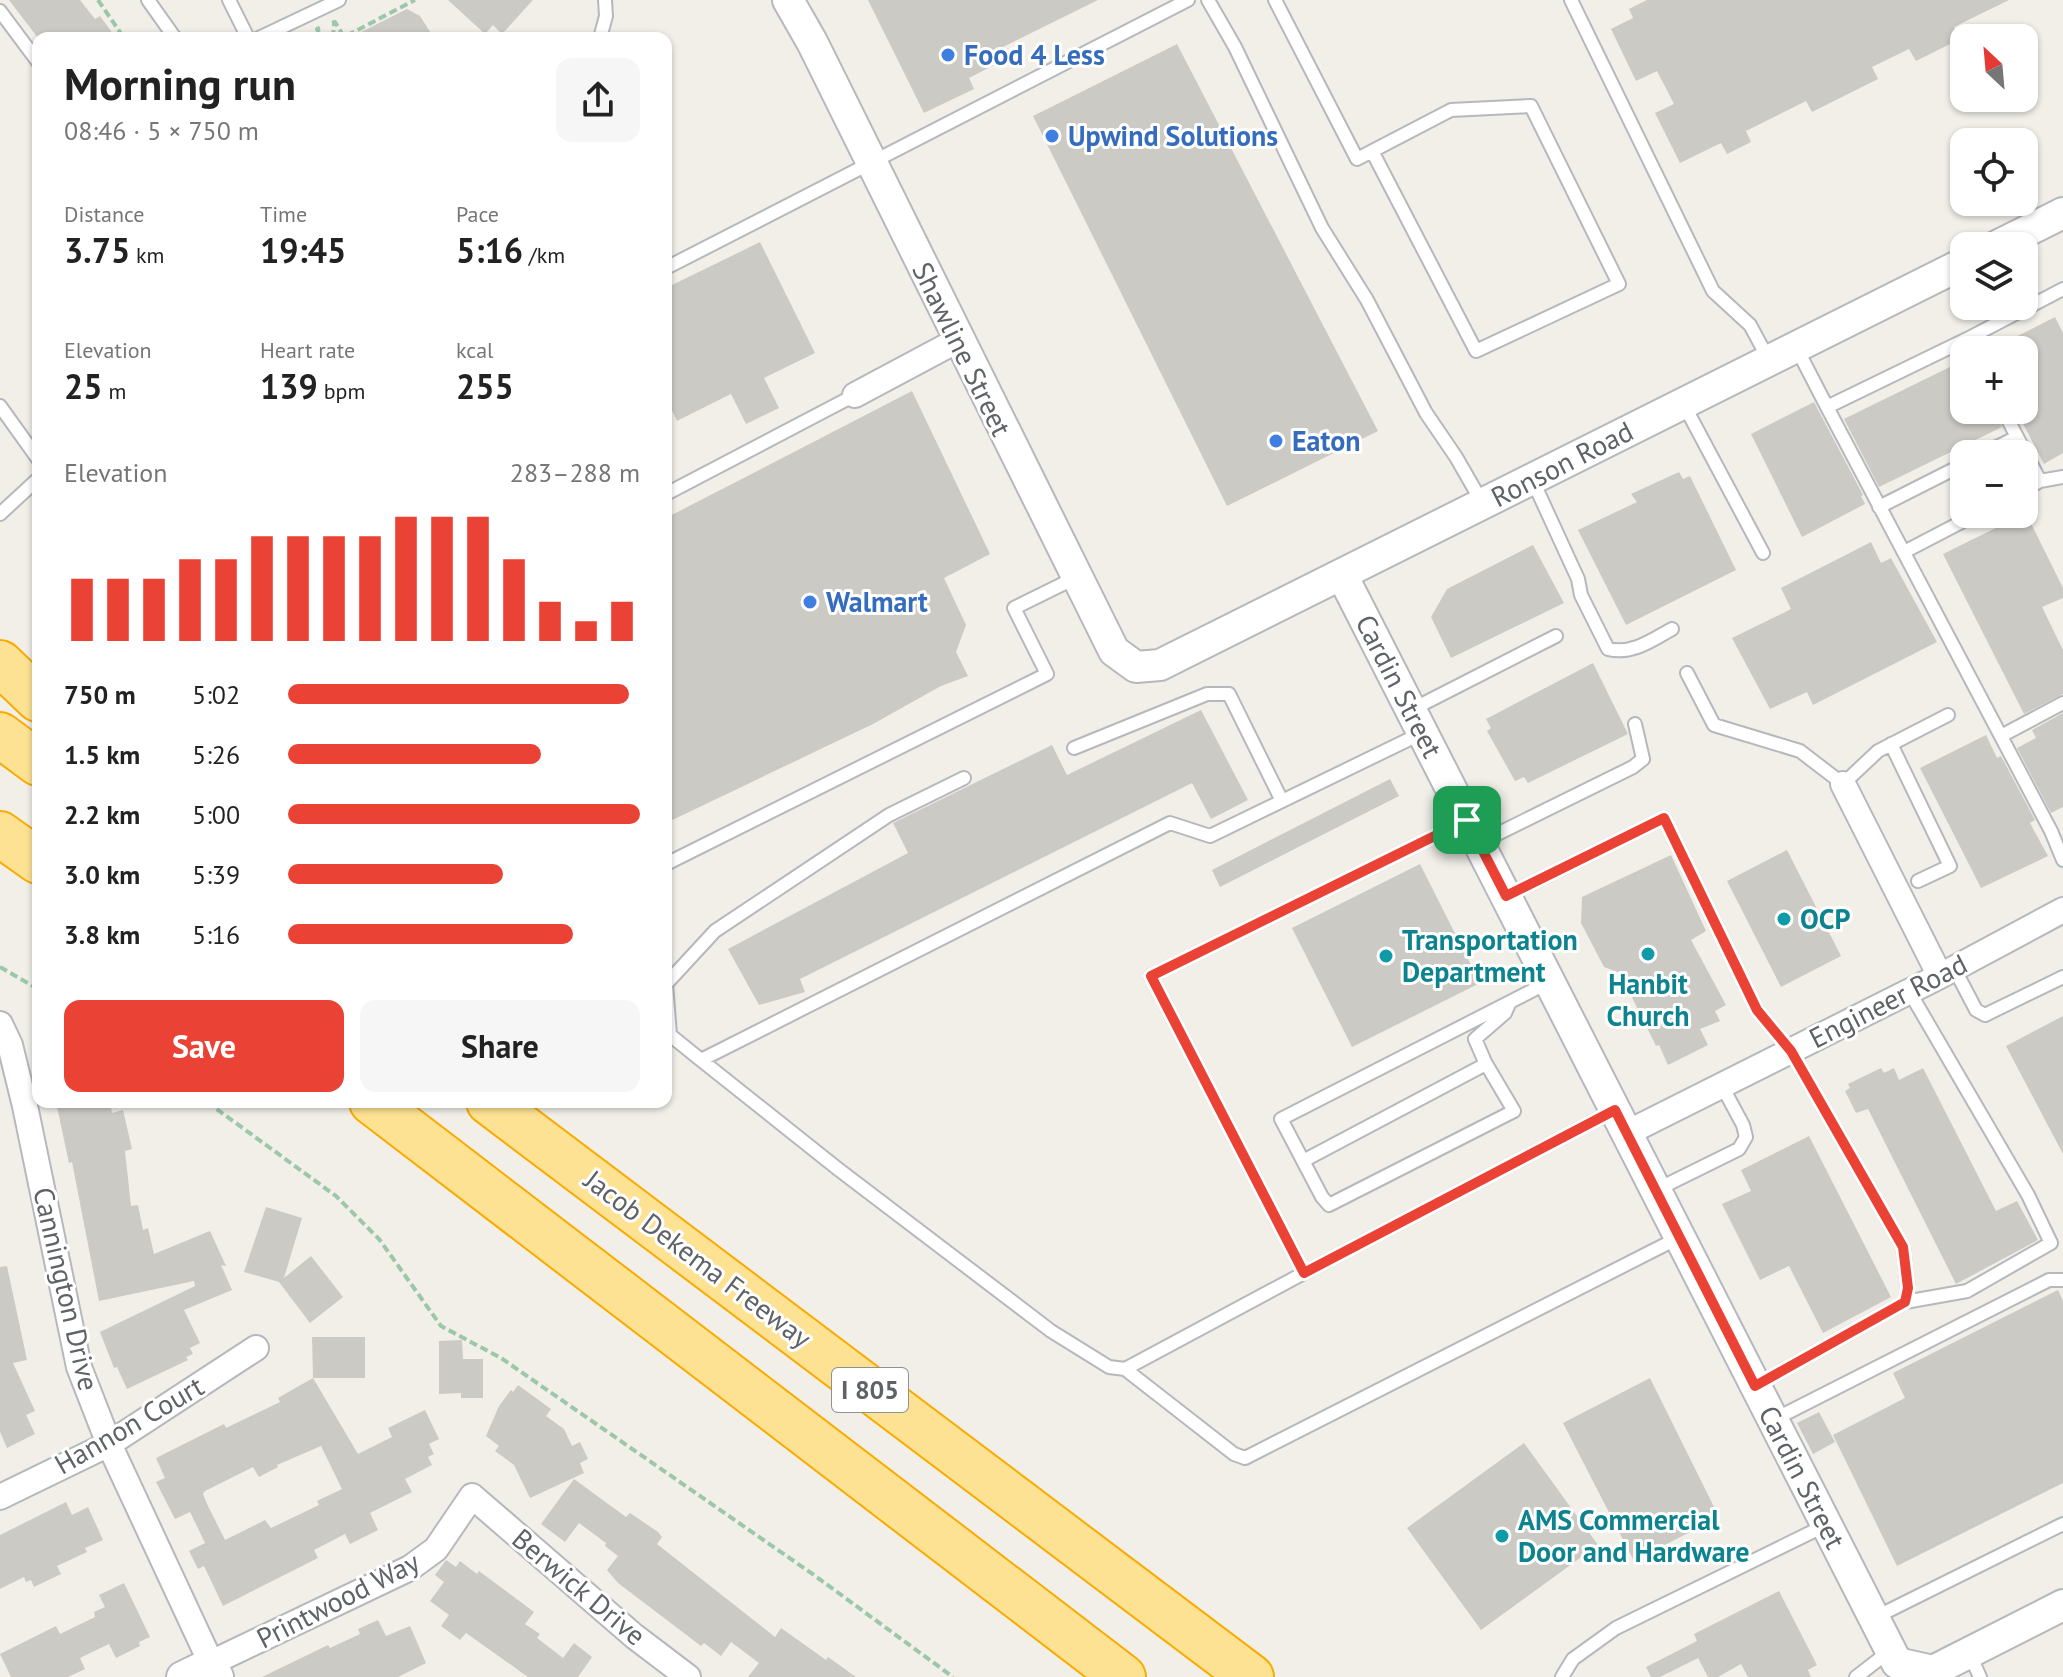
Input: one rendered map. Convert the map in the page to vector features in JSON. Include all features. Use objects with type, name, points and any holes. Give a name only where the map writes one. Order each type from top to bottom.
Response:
[{"type":"highway","points":[[0,735],[32,759]]},
{"type":"highway","points":[[0,834],[32,857]]},
{"type":"highway","name":"I 805","points":[[380,1108],[1123,1677]]},
{"type":"highway","name":"Jacob Dekema Freeway","points":[[497,1108],[1251,1677]]},
{"type":"street","name":"Shawline Street","points":[[788,0],[812,42],[1114,651],[1136,667],[1160,665]]},
{"type":"street","points":[[2025,232],[2063,213]]},
{"type":"street","name":"Ronson Road","points":[[1160,665],[1950,270]]},
{"type":"street","points":[[855,395],[958,340]]},
{"type":"street","name":"Cardin Street","points":[[1342,575],[1891,1650]]},
{"type":"street","points":[[1843,784],[1947,972]]},
{"type":"street","name":"Engineer Road","points":[[1621,1122],[1722,1086],[2063,910]]},
{"type":"street","name":"Cannington Drive","points":[[0,1024],[10,1045],[25,1106],[79,1367],[109,1444],[214,1670]]},
{"type":"street","name":"Hannon Court","points":[[0,1497],[109,1444],[256,1348]]},
{"type":"street","name":"Printwood Way","points":[[182,1677],[214,1670],[410,1568],[436,1549],[472,1496]]},
{"type":"street","name":"Berwick Drive","points":[[472,1496],[634,1636],[688,1677]]},
{"type":"street","points":[[1891,1650],[1897,1663],[1933,1671],[1974,1665],[2063,1605]]},
{"type":"lane","points":[[148,0],[171,32]]},
{"type":"lane","points":[[229,0],[245,32]]},
{"type":"lane","points":[[272,32],[339,0]]},
{"type":"lane","points":[[602,32],[606,16],[605,0]]},
{"type":"lane","points":[[672,265],[1188,0]]},
{"type":"lane","points":[[1208,0],[1235,47],[1322,228],[1367,300],[1426,413],[1483,504]]},
{"type":"lane","points":[[1275,0],[1357,159],[1372,151],[1451,110],[1531,106],[1619,284],[1476,351],[1372,151]]},
{"type":"lane","points":[[1571,0],[1713,291],[1750,325],[1769,360]]},
{"type":"lane","points":[[0,11],[32,54]]},
{"type":"lane","points":[[1984,336],[2063,289]]},
{"type":"lane","points":[[1796,347],[2001,736],[2057,828],[2063,860]]},
{"type":"lane","points":[[1827,407],[1950,353]]},
{"type":"lane","points":[[672,491],[855,395]]},
{"type":"lane","points":[[1683,403],[1763,553]]},
{"type":"lane","points":[[0,406],[32,451]]},
{"type":"lane","points":[[2010,424],[2040,481],[2063,477]]},
{"type":"lane","points":[[2011,440],[2017,437]]},
{"type":"lane","points":[[1879,507],[1950,471]]},
{"type":"lane","points":[[1532,479],[1578,579],[1581,595],[1608,649],[1620,652],[1633,649],[1672,629]]},
{"type":"lane","points":[[0,514],[32,485]]},
{"type":"lane","points":[[1904,552],[1950,528]]},
{"type":"lane","points":[[672,861],[1047,674],[1014,608],[1077,577]]},
{"type":"lane","points":[[701,1060],[1170,823],[1210,836],[1282,801],[1556,636]]},
{"type":"lane","points":[[1687,673],[1714,725],[1800,751],[1843,784],[1878,751],[1948,715]]},
{"type":"lane","points":[[1074,748],[1207,694],[1229,694],[1282,801]]},
{"type":"lane","points":[[2001,736],[2063,703]]},
{"type":"lane","points":[[1304,1273],[1151,976],[1473,831],[1633,767],[1643,759],[1635,724]]},
{"type":"lane","points":[[1891,744],[1950,866],[1918,881]]},
{"type":"lane","points":[[672,978],[715,931],[889,815],[964,778]]},
{"type":"lane","points":[[1506,896],[1664,818],[1757,1010],[1791,1051],[1903,1247],[1908,1288],[1905,1302]]},
{"type":"lane","points":[[1947,972],[1976,1010],[1985,1015],[2063,977]]},
{"type":"lane","points":[[1509,1004],[1505,1013],[1475,1039],[1514,1111],[1329,1205],[1281,1119],[1549,982]]},
{"type":"lane","points":[[1755,1386],[1905,1302],[1967,1291],[2051,1243],[2028,1195],[1909,991]]},
{"type":"lane","points":[[672,1037],[850,1178],[1051,1331],[1109,1367],[1125,1369],[1234,1454],[1245,1458],[1680,1237]]},
{"type":"lane","points":[[1303,1161],[1486,1064]]},
{"type":"lane","points":[[1656,1190],[1739,1149],[1746,1137],[1743,1125],[1722,1086]]},
{"type":"lane","points":[[1125,1369],[1304,1273],[1621,1122]]},
{"type":"lane","points":[[1773,1420],[2049,1280],[2063,1280]]},
{"type":"lane","points":[[1874,1617],[2063,1524]]},
{"type":"lane","points":[[1562,1677],[1573,1659],[1616,1628],[1826,1525]]},
{"type":"lane","points":[[1856,1677],[1891,1650]]},
{"type":"path","points":[[98,0],[120,32]]},
{"type":"path","points":[[354,32],[415,0]]},
{"type":"path","points":[[335,22],[341,32]]},
{"type":"path","points":[[318,32],[317,29],[335,22]]},
{"type":"path","points":[[334,32],[335,22]]},
{"type":"path","points":[[0,967],[32,986]]},
{"type":"path","points":[[215,1108],[336,1196],[379,1239],[441,1326],[501,1358],[814,1575],[953,1677]]},
{"type":"building","points":[[9,0],[80,0],[95,19],[100,16],[112,32],[33,32]]},
{"type":"building","points":[[448,0],[533,0],[504,32],[493,25],[483,32]]},
{"type":"building","name":"Food 4 Less","points":[[868,0],[1098,0],[999,49],[1004,60],[969,78],[974,89],[924,113]]},
{"type":"building","points":[[1647,0],[2009,0],[1960,24],[1950,24],[1950,44],[1916,61],[1909,49],[1872,67],[1878,79],[1812,112],[1806,101],[1746,131],[1751,142],[1727,154],[1721,143],[1680,163],[1655,113],[1674,104],[1657,71],[1636,81],[1611,29],[1633,18],[1629,9]]},
{"type":"building","points":[[407,9],[420,16],[430,32],[361,32]]},
{"type":"building","points":[[1177,44],[1378,431],[1227,506],[1033,116]]},
{"type":"building","points":[[760,242],[815,353],[764,378],[779,408],[746,424],[731,394],[677,421],[672,411],[672,285]]},
{"type":"building","points":[[2055,317],[2063,333],[2063,453],[2044,464],[2038,452],[2038,440],[2031,440],[2023,424],[2038,424],[2038,336],[2018,336]]},
{"type":"building","points":[[1950,367],[1950,424],[2001,424],[2002,427],[1975,440],[1950,440],[1950,452],[1879,487],[1844,419]]},
{"type":"building","name":"Walmart","points":[[912,391],[990,554],[944,578],[966,625],[956,652],[968,676],[941,686],[873,724],[672,820],[672,515]]},
{"type":"building","points":[[1814,402],[1865,504],[1802,537],[1751,434]]},
{"type":"building","points":[[1679,472],[1683,479],[1690,476],[1736,570],[1626,625],[1578,530],[1637,502],[1631,494]]},
{"type":"building","points":[[1996,528],[2033,528],[2063,588],[2063,598],[2042,607],[2063,650],[2063,694],[2024,714],[1943,554]]},
{"type":"building","points":[[1871,542],[1881,563],[1891,558],[1937,642],[1813,705],[1807,692],[1770,709],[1732,638],[1791,609],[1781,588]]},
{"type":"building","points":[[1533,545],[1564,603],[1451,658],[1431,617],[1447,589]]},
{"type":"building","points":[[1593,663],[1628,734],[1528,783],[1524,777],[1515,781],[1487,731],[1491,728],[1486,719]]},
{"type":"building","points":[[1201,710],[1248,800],[1211,819],[1192,783],[800,979],[805,992],[759,1005],[728,949],[908,853],[893,823],[1052,745],[1067,775]]},
{"type":"building","points":[[2063,713],[2063,807],[2051,813],[2017,748],[2036,738],[2032,730]]},
{"type":"building","points":[[1986,735],[1997,758],[2001,756],[2035,820],[2030,823],[2048,856],[1981,888],[1920,768]]},
{"type":"building","points":[[1390,779],[1399,796],[1220,887],[1212,870]]},
{"type":"building","name":"OCP","points":[[1787,850],[1841,956],[1781,987],[1727,881]]},
{"type":"building","name":"Hanbit Church","points":[[1671,855],[1706,931],[1691,940],[1726,1005],[1715,1011],[1720,1021],[1700,1029],[1708,1045],[1668,1065],[1620,973],[1604,967],[1581,923],[1582,897]]},
{"type":"building","name":"Transportation Department","points":[[1420,864],[1480,983],[1352,1047],[1292,928]]},
{"type":"building","points":[[2063,1016],[2063,1154],[2006,1046]]},
{"type":"building","points":[[1881,1068],[1884,1073],[1894,1068],[1899,1080],[1923,1068],[1996,1211],[2017,1201],[2038,1240],[1956,1284],[1868,1109],[1856,1113],[1845,1091],[1850,1088],[1848,1084]]},
{"type":"building","points":[[57,1108],[111,1108],[112,1113],[123,1110],[132,1149],[125,1151],[131,1206],[138,1205],[143,1230],[148,1228],[154,1254],[210,1231],[226,1266],[221,1265],[232,1290],[184,1310],[200,1343],[190,1348],[193,1354],[186,1357],[188,1360],[127,1389],[117,1367],[114,1368],[100,1332],[195,1286],[194,1281],[99,1301],[72,1162],[69,1163]]},
{"type":"building","points":[[1809,1136],[1891,1297],[1823,1333],[1789,1266],[1760,1280],[1722,1204],[1751,1191],[1741,1170]]},
{"type":"building","points":[[266,1207],[302,1218],[284,1278],[311,1256],[343,1297],[310,1323],[279,1282],[244,1272]]},
{"type":"building","points":[[7,1266],[27,1360],[13,1363],[35,1411],[26,1415],[35,1434],[7,1448],[0,1432],[0,1267]]},
{"type":"building","points":[[2058,1290],[2063,1301],[2063,1483],[1897,1566],[1833,1435],[1905,1398],[1893,1373]]},
{"type":"building","points":[[312,1337],[365,1337],[365,1378],[313,1378]]},
{"type":"building","points":[[462,1340],[463,1359],[483,1359],[483,1398],[461,1398],[461,1393],[439,1394],[439,1341]]},
{"type":"building","points":[[313,1378],[358,1454],[392,1437],[388,1428],[425,1410],[439,1439],[429,1444],[434,1454],[428,1457],[432,1465],[405,1479],[412,1492],[370,1513],[378,1530],[350,1544],[345,1534],[314,1550],[318,1558],[223,1606],[204,1566],[198,1569],[189,1551],[205,1543],[190,1512],[175,1519],[156,1482],[165,1478],[156,1458],[224,1424],[226,1428],[280,1402],[278,1398]],"holes":[[[321,1446],[342,1489],[317,1501],[319,1505],[271,1528],[265,1520],[225,1540],[203,1494],[253,1467],[259,1477],[277,1465]]]},
{"type":"building","points":[[1650,1378],[1719,1517],[1634,1561],[1563,1423]]},
{"type":"building","points":[[518,1385],[551,1409],[546,1416],[564,1429],[572,1446],[580,1442],[588,1459],[580,1463],[584,1473],[530,1498],[514,1465],[495,1451],[499,1446],[486,1436],[499,1406]]},
{"type":"building","points":[[1819,1412],[1835,1442],[1813,1454],[1797,1423]]},
{"type":"building","name":"AMS Commercial Door and Hardware","points":[[1524,1443],[1598,1545],[1481,1630],[1407,1528]]},
{"type":"building","points":[[574,1479],[626,1517],[630,1513],[658,1532],[662,1537],[657,1544],[775,1637],[781,1628],[856,1677],[748,1677],[759,1663],[731,1642],[721,1656],[704,1643],[701,1646],[618,1583],[607,1570],[618,1556],[605,1546],[606,1543],[579,1523],[565,1542],[541,1524]]},
{"type":"building","points":[[66,1502],[72,1515],[88,1507],[103,1540],[85,1548],[87,1552],[57,1566],[61,1574],[34,1587],[31,1580],[26,1582],[24,1577],[0,1589],[0,1535]]},
{"type":"building","points":[[446,1560],[456,1567],[460,1561],[477,1574],[479,1571],[534,1612],[525,1624],[540,1634],[537,1638],[563,1658],[574,1643],[592,1657],[578,1677],[528,1677],[466,1633],[460,1640],[441,1626],[449,1615],[430,1601],[444,1582],[435,1575]]},
{"type":"building","points":[[124,1583],[150,1637],[139,1642],[140,1646],[116,1658],[109,1644],[80,1658],[85,1669],[68,1677],[11,1677],[0,1654],[56,1626],[60,1634],[95,1617],[94,1612],[105,1607],[99,1595]]},
{"type":"building","points":[[1779,1591],[1817,1665],[1808,1670],[1811,1677],[1748,1677],[1741,1664],[1718,1677],[1708,1677],[1698,1658],[1660,1677],[1651,1677],[1646,1667],[1697,1641],[1694,1634]]},
{"type":"building","points":[[378,1620],[386,1636],[410,1626],[426,1663],[398,1677],[262,1677],[328,1645],[330,1648],[360,1634],[358,1629]]},
{"type":"place","name":"Food 4 Less","points":[[948,55]]},
{"type":"place","name":"Upwind Solutions","points":[[1052,136]]},
{"type":"place","name":"Eaton","points":[[1276,441]]},
{"type":"place","name":"Walmart","points":[[810,602]]},
{"type":"place","name":"OCP","points":[[1784,919]]},
{"type":"place","name":"Hanbit Church","points":[[1648,954]]},
{"type":"place","name":"Transportation Department","points":[[1386,956]]},
{"type":"place","name":"AMS Commercial Door and Hardware","points":[[1502,1536]]},
{"type":"route","points":[[1664,818],[1757,1010],[1791,1051],[1903,1247],[1908,1288],[1905,1302],[1755,1386],[1615,1110],[1304,1273],[1151,976],[1467,820],[1506,896],[1664,818]]}]
